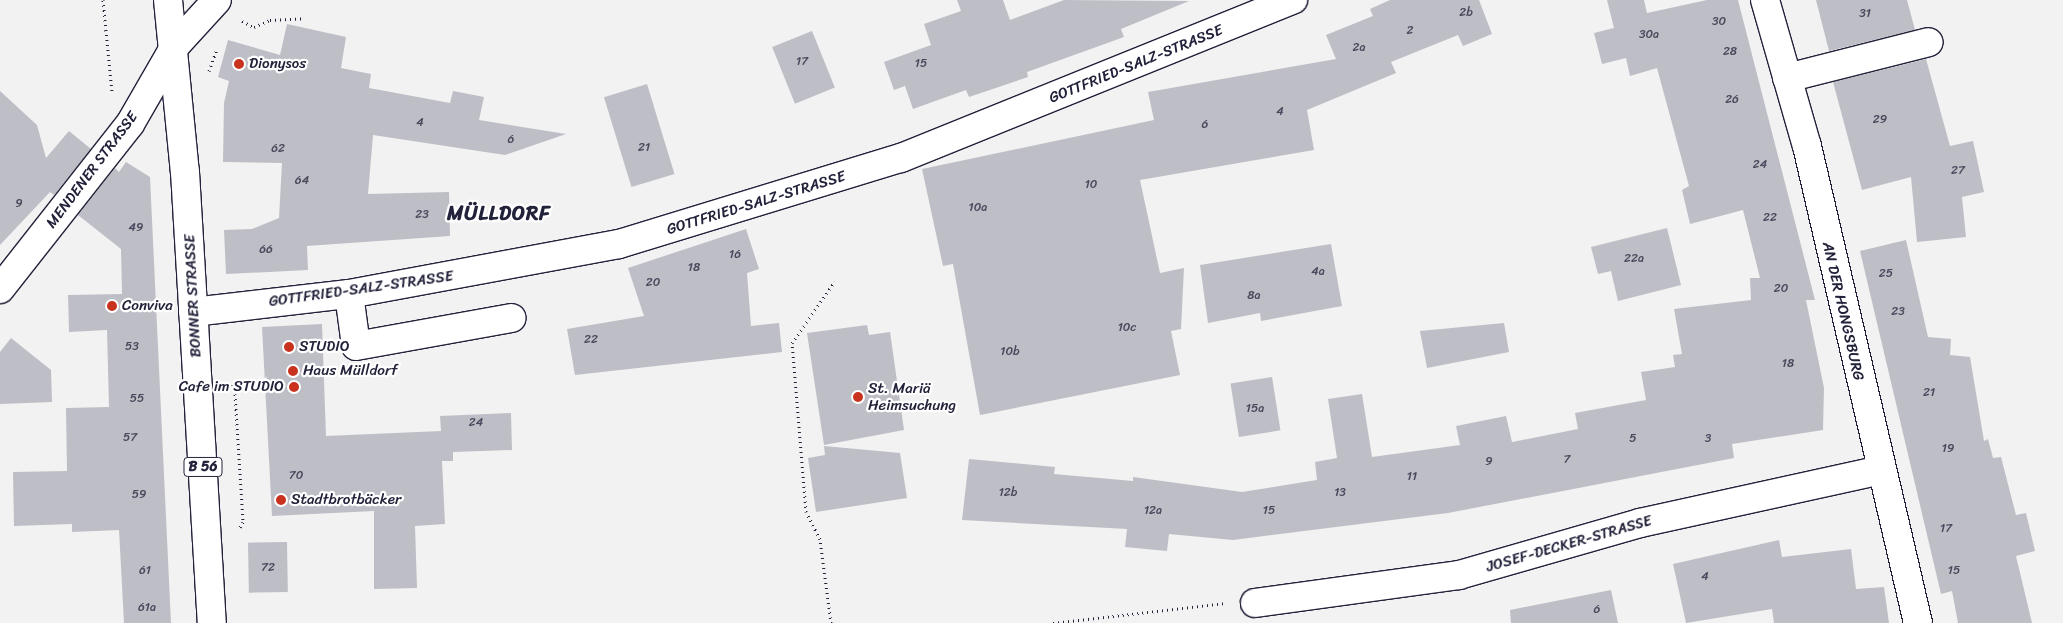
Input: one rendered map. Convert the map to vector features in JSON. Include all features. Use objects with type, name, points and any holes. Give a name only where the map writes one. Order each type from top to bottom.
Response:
[{"type":"street","name":"BONNER STRASSE","points":[[168,0],[175,46],[194,312],[212,623]]},
{"type":"street","name":"MENDENER STRASSE","points":[[0,289],[130,124],[175,46],[216,0]]},
{"type":"street","name":"GOTTFRIED-SALZ-STRASSE","points":[[194,312],[349,294],[619,244],[818,186],[1131,68],[1293,0]]},
{"type":"street","name":"AN DER HONGSBURG","points":[[1765,0],[1787,78],[1918,623]]},
{"type":"street","points":[[1787,78],[1929,42]]},
{"type":"street","points":[[349,294],[356,346],[512,318]]},
{"type":"street","name":"JOSEF-DECKER-STRASSE","points":[[1256,602],[1460,575],[1640,523],[1881,470]]},
{"type":"path","points":[[103,0],[112,94]]},
{"type":"path","points":[[245,24],[254,27],[270,20],[305,18]]},
{"type":"path","points":[[209,80],[220,41]]},
{"type":"path","points":[[830,623],[820,539],[806,512],[792,343],[835,281]]},
{"type":"path","points":[[1053,623],[1256,602]]},
{"type":"building","points":[[957,0],[1003,0],[1010,20],[1064,0],[1189,1],[1121,29],[1124,37],[1027,72],[1028,77],[969,97],[966,90],[913,109],[905,86],[894,90],[884,62],[931,45],[924,24],[961,11]]},
{"type":"building","points":[[1390,0],[1479,0],[1492,34],[1463,46],[1458,35],[1391,62],[1396,73],[1307,110],[1314,150],[1140,180],[1160,273],[1184,268],[1181,329],[1171,331],[1180,375],[980,415],[953,264],[943,266],[922,169],[1154,120],[1148,92],[1336,59],[1326,35],[1373,16],[1370,9]]},
{"type":"building","points":[[1607,0],[1644,0],[1647,13],[1707,0],[1738,0],[1815,300],[1806,300],[1824,388],[1823,430],[1732,444],[1734,458],[1448,513],[1233,540],[1169,534],[1167,551],[1125,547],[1127,529],[962,520],[969,459],[1055,467],[1054,474],[1133,481],[1133,477],[1242,492],[1317,480],[1315,462],[1337,458],[1328,399],[1362,394],[1372,457],[1460,445],[1456,426],[1506,416],[1512,442],[1578,429],[1575,413],[1646,400],[1641,372],[1675,367],[1673,355],[1682,354],[1674,309],[1751,300],[1750,278],[1760,278],[1743,210],[1690,224],[1682,190],[1689,186],[1657,68],[1630,76],[1626,58],[1602,64],[1594,33],[1614,28]]},
{"type":"building","points":[[1816,0],[1907,0],[1915,30],[1829,51]]},
{"type":"building","points":[[287,24],[346,37],[341,68],[371,74],[369,88],[450,103],[453,91],[484,97],[479,120],[566,134],[505,155],[373,135],[368,194],[449,192],[450,236],[307,246],[308,270],[226,274],[224,230],[252,229],[279,218],[282,163],[223,162],[224,103],[229,81],[218,77],[228,40],[280,55]]},
{"type":"building","points":[[812,31],[835,88],[795,104],[772,47]]},
{"type":"building","points":[[1926,59],[1950,146],[1973,141],[1984,192],[1962,197],[1966,237],[1917,242],[1911,177],[1862,190],[1833,82]]},
{"type":"building","points":[[647,84],[674,174],[631,187],[604,97]]},
{"type":"building","points":[[0,91],[37,125],[46,158],[69,131],[91,149],[54,195],[50,192],[0,245]]},
{"type":"building","points":[[126,162],[150,177],[171,623],[124,623],[119,530],[72,532],[72,524],[14,526],[13,472],[67,471],[66,408],[109,407],[107,330],[69,332],[68,295],[122,294],[121,249],[78,215],[115,168],[119,172]]},
{"type":"building","points":[[1667,228],[1681,285],[1618,301],[1611,271],[1598,274],[1591,247]]},
{"type":"building","points":[[746,229],[759,269],[747,273],[751,326],[779,323],[782,352],[575,375],[567,329],[644,316],[628,268]]},
{"type":"building","points":[[1906,240],[1928,337],[1951,339],[1950,355],[1970,357],[1984,441],[1988,439],[1993,458],[2001,457],[2016,515],[2026,513],[2035,551],[2016,556],[2032,623],[1958,623],[1952,591],[1941,594],[1860,251]]},
{"type":"building","points":[[1331,244],[1342,306],[1261,321],[1260,313],[1208,323],[1200,265]]},
{"type":"building","points":[[1504,323],[1509,352],[1427,368],[1420,331]]},
{"type":"building","points":[[322,324],[326,436],[441,431],[440,416],[511,413],[512,450],[453,452],[453,461],[442,461],[445,524],[415,526],[417,588],[374,589],[374,511],[272,516],[262,327]]},
{"type":"building","points":[[867,325],[869,335],[890,332],[904,430],[824,445],[807,333]]},
{"type":"building","points":[[11,338],[51,370],[52,402],[0,404],[0,352]]},
{"type":"building","points":[[1272,377],[1280,430],[1239,437],[1231,384]]},
{"type":"building","points":[[824,446],[900,453],[907,498],[816,512],[808,458],[825,455]]},
{"type":"building","points":[[1779,540],[1782,557],[1851,549],[1856,589],[1884,587],[1889,623],[1774,623],[1772,609],[1686,623],[1673,564]]},
{"type":"building","points":[[287,542],[288,592],[249,593],[248,543]]},
{"type":"building","points":[[1611,590],[1618,623],[1511,623],[1510,610]]},
{"type":"place","name":"Dionysos","points":[[239,64]]},
{"type":"place","name":"Conviva","points":[[112,306]]},
{"type":"place","name":"STUDIO","points":[[289,347]]},
{"type":"place","name":"Haus Mülldorf","points":[[293,371]]},
{"type":"place","name":"Cafe im STUDIO","points":[[294,387]]},
{"type":"place","name":"St. Mariä Heimsuchung","points":[[858,397]]},
{"type":"place","name":"Stadtbrotbäcker","points":[[281,500]]},
{"type":"district","name":"MÜLLDORF","points":[[499,213]]}]
